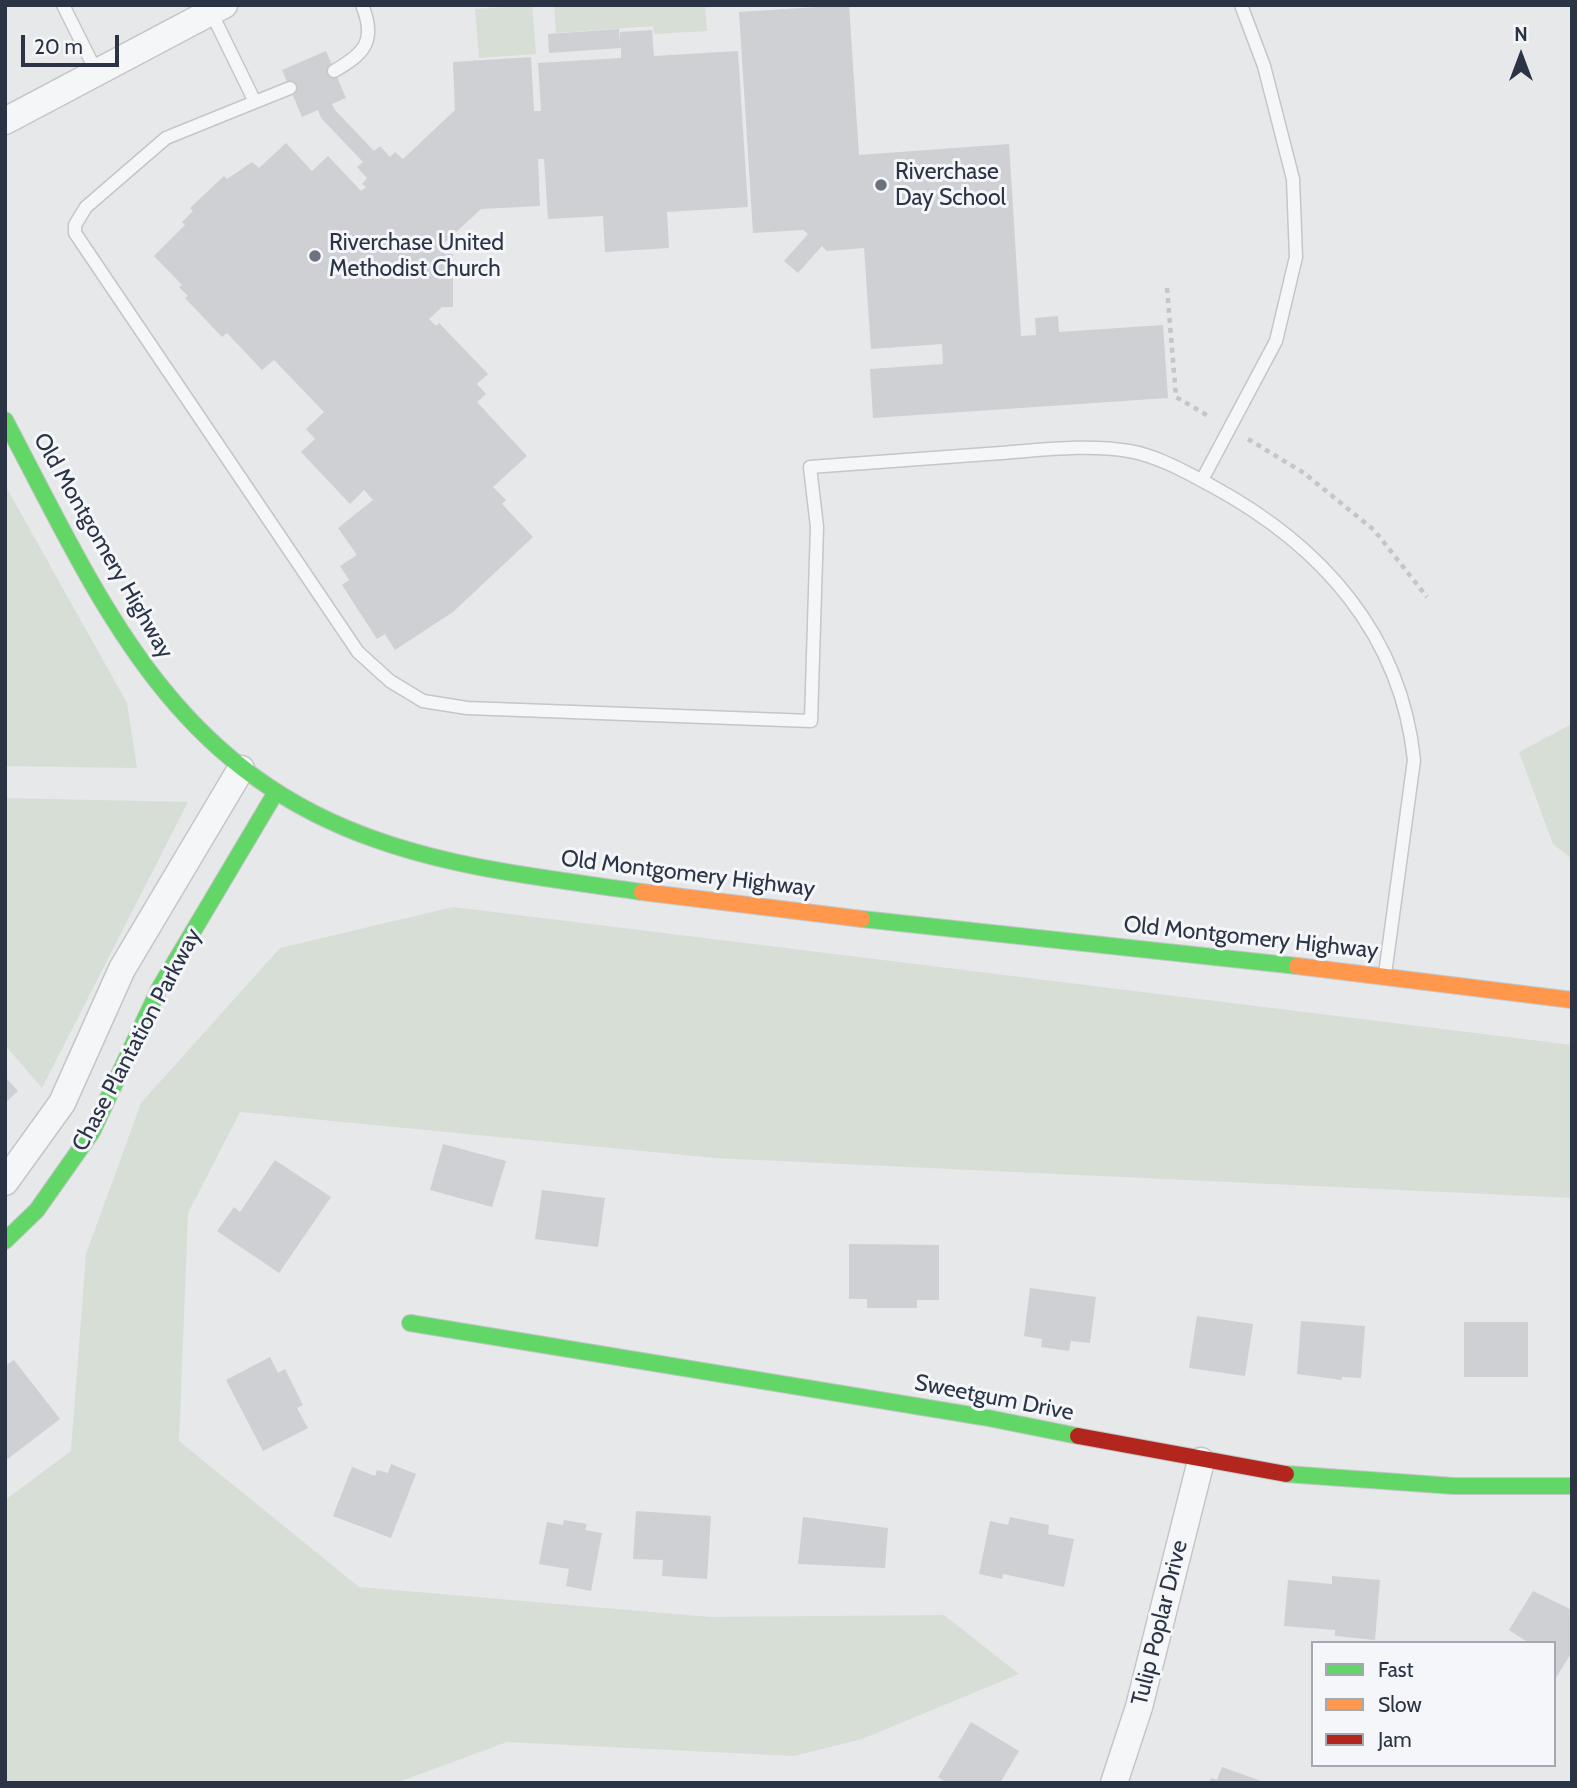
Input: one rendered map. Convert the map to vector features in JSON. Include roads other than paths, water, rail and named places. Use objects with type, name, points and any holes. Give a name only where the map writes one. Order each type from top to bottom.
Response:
[{"type":"street","points":[[5,121],[217,9]]},
{"type":"street","name":"Old Montgomery Highway","points":[[5,420],[85,568],[155,682],[191,727],[241,769],[276,792],[338,826],[373,839],[445,860],[512,873],[815,914],[1385,975],[1572,1000]]},
{"type":"street","name":"Chase Plantation Parkway","points":[[5,1182],[29,1153],[62,1103],[122,969],[241,769]]},
{"type":"street","name":"Chase Plantation Parkway","points":[[5,1241],[37,1210],[92,1132],[160,987],[276,792]]},
{"type":"street","name":"Sweetgum Drive","points":[[410,1323],[970,1415],[1201,1461],[1309,1478],[1454,1486],[1572,1486]]},
{"type":"street","name":"Tulip Poplar Drive","points":[[1114,1783],[1139,1707],[1201,1461]]},
{"type":"lane","points":[[63,5],[97,72]]},
{"type":"lane","points":[[334,71],[359,57],[366,45],[369,29],[362,5]]},
{"type":"lane","points":[[1202,481],[1276,341],[1296,257],[1293,179],[1264,65],[1241,5]]},
{"type":"lane","points":[[217,9],[255,102]]},
{"type":"lane","points":[[290,88],[166,138],[86,207],[75,225],[75,233],[358,652],[390,681],[423,701],[467,708],[811,721],[817,527],[810,467],[1097,448],[1130,451],[1174,465],[1232,497],[1322,565],[1376,635],[1398,681],[1410,724],[1414,760],[1385,975]]},
{"type":"place","name":"Riverchase Day School","points":[[881,185]]},
{"type":"place","name":"Riverchase United Methodist Church","points":[[315,256]]}]
